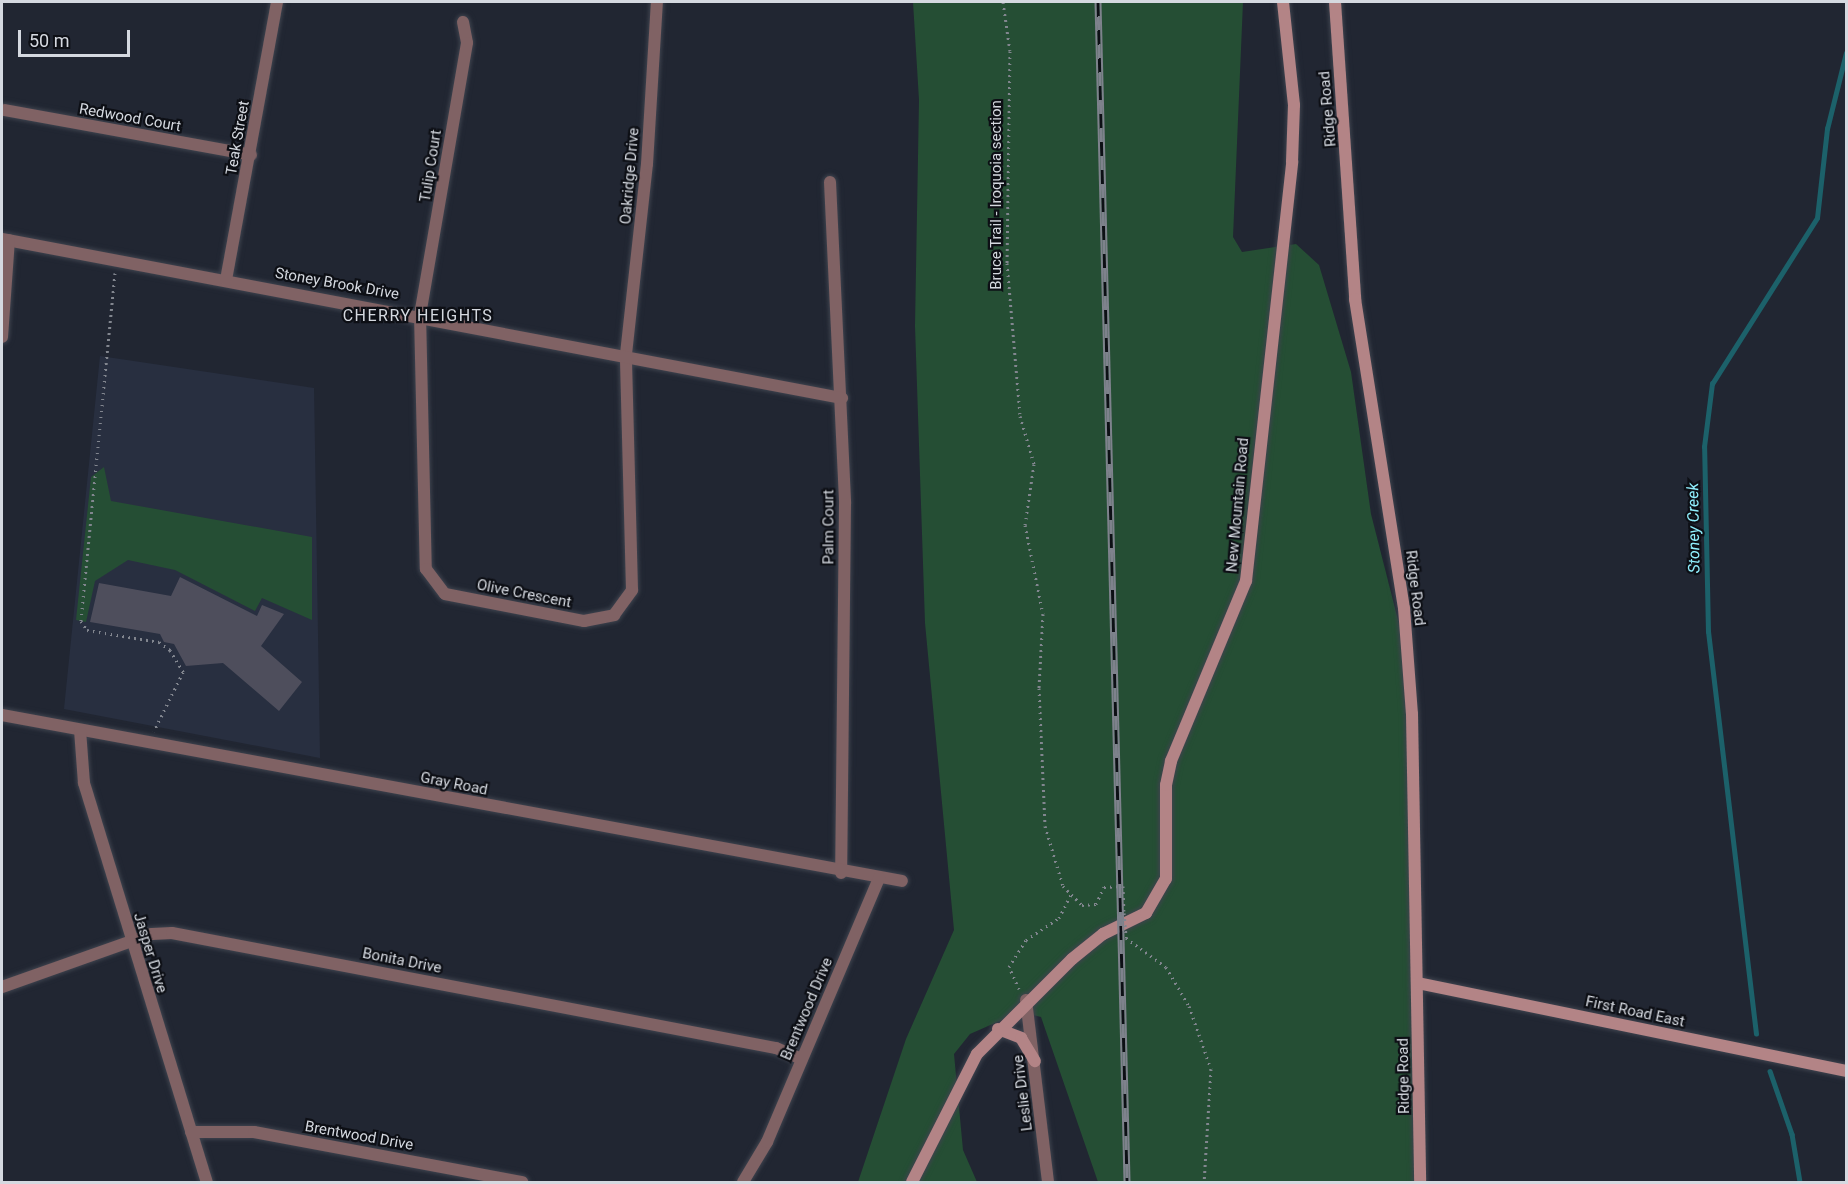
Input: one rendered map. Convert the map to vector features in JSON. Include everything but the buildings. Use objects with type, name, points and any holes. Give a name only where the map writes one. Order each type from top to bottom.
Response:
[{"type":"main road","name":"New Mountain Road","points":[[912,1182],[977,1054],[998,1029],[1025,1001],[1103,934],[1146,913],[1161,891],[1168,867],[1166,785],[1172,761],[1246,581],[1292,162],[1294,105],[1283,2]]},
{"type":"main road","name":"Ridge Road","points":[[1335,2],[1354,299],[1404,608],[1412,714],[1420,1182]]},
{"type":"main road","name":"First Road East","points":[[1418,983],[1846,1071]]},
{"type":"main road","points":[[998,1029],[1021,1038],[1035,1060]]},
{"type":"street","name":"Teak Street","points":[[226,280],[251,155],[277,2]]},
{"type":"street","name":"Oakridge Drive","points":[[626,354],[647,164],[657,2]]},
{"type":"street","name":"Tulip Court","points":[[420,315],[467,43],[463,22]]},
{"type":"street","name":"Redwood Court","points":[[4,110],[251,155]]},
{"type":"street","name":"Palm Court","points":[[830,182],[842,398],[842,873]]},
{"type":"street","name":"Stoney Brook Drive","points":[[5,239],[117,262],[626,354],[842,398]]},
{"type":"street","points":[[2,337],[5,239]]},
{"type":"street","name":"Olive Crescent","points":[[420,315],[426,569],[445,594],[584,621],[614,615],[632,590],[626,354]]},
{"type":"street","name":"Gray Road","points":[[2,715],[842,873],[902,881]]},
{"type":"street","name":"Jasper Drive","points":[[80,730],[84,783],[207,1182]]},
{"type":"street","name":"Brentwood Drive","points":[[743,1182],[767,1142],[879,878]]},
{"type":"street","name":"Bonita Drive","points":[[2,987],[132,944],[152,934],[200,937],[776,1048],[802,1059]]},
{"type":"street","name":"Leslie Drive","points":[[1025,1001],[1035,1060],[1048,1182]]},
{"type":"street","name":"Brentwood Drive","points":[[191,1132],[254,1132],[522,1182]]},
{"type":"path","name":"Bruce Trail - Iroquoia section","points":[[1003,2],[1010,51],[1007,263],[1020,416],[1034,464],[1025,525],[1043,614],[1039,688],[1046,826],[1063,886],[1071,894]]},
{"type":"path","points":[[117,262],[81,621],[87,630],[159,642],[183,672],[149,741]]},
{"type":"path","points":[[1025,1001],[1010,967],[1026,940],[1059,918],[1071,894],[1082,905],[1096,904],[1104,887],[1123,886],[1126,938],[1166,967],[1190,1006],[1211,1069],[1204,1182]]},
{"type":"shaded area","points":[[100,356],[314,388],[320,758],[64,709]]},
{"type":"green space","points":[[913,2],[1243,2],[1233,237],[1242,252],[1296,244],[1319,265],[1351,372],[1371,514],[1410,667],[1416,1182],[1098,1182],[1041,1017],[1020,1012],[970,1034],[954,1054],[963,1150],[977,1182],[858,1182],[906,1039],[954,930],[925,623],[915,326],[919,100]]},
{"type":"green space","points":[[104,467],[111,501],[312,537],[312,620],[262,598],[255,611],[175,570],[128,560],[95,581],[86,622],[76,620],[91,477]]},
{"type":"waterway","name":"Stoney Creek","points":[[1756,1034],[1708,632],[1704,447],[1712,384],[1817,218],[1827,129],[1846,53]]},
{"type":"waterway","name":"Stoney Creek","points":[[1770,1071],[1792,1134],[1800,1182]]},
{"type":"railway","points":[[1098,2],[1127,1182]]},
{"type":"district","name":"CHERRY HEIGHTS","points":[[418,316]]}]
